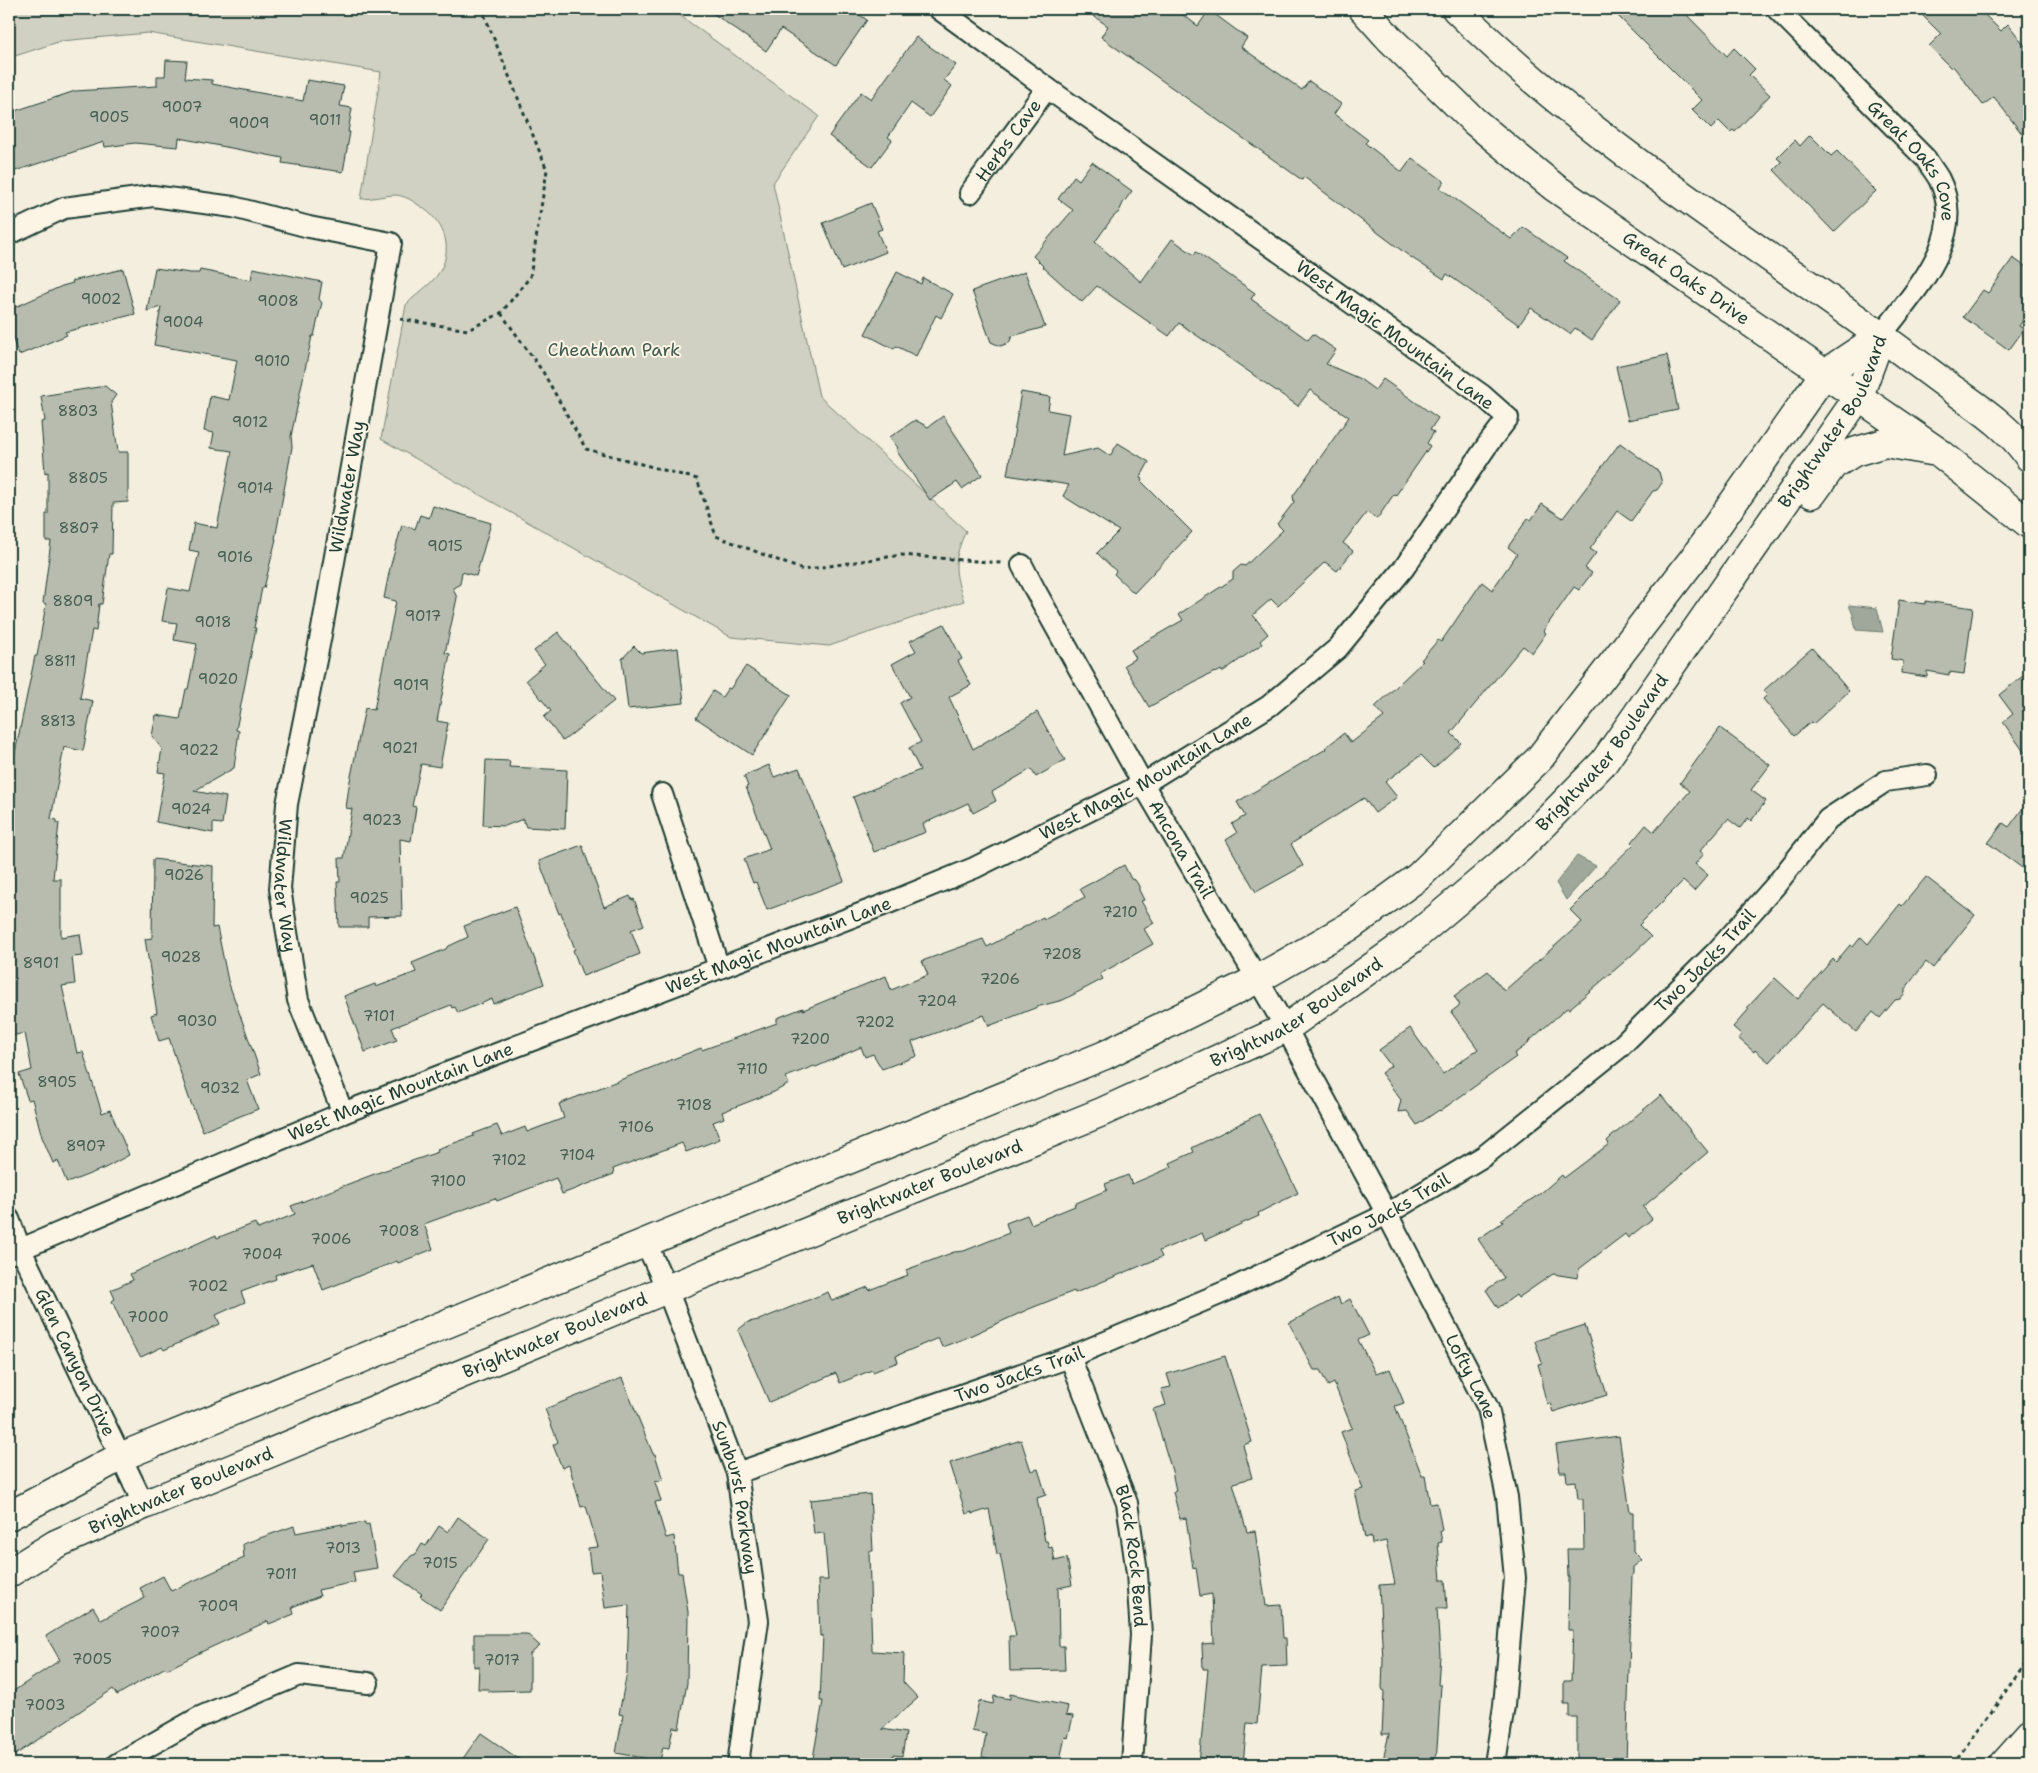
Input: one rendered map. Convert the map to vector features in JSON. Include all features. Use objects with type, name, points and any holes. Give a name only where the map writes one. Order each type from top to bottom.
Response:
[{"type":"street","name":"West Magic Mountain Lane","points":[[15,1251],[343,1113],[974,868],[1143,784],[1269,706],[1338,648],[1404,568],[1488,444],[1508,418],[1474,389],[1047,88],[939,9]]},
{"type":"street","name":"Great Oaks Drive","points":[[1364,9],[1389,38],[1474,121],[1554,187],[1940,453],[2029,524]]},
{"type":"street","points":[[1456,9],[1481,34],[1570,110],[1690,200],[1881,336],[2003,426],[2029,457]]},
{"type":"street","name":"Great Oaks Cove","points":[[1777,9],[1926,159],[1939,179],[1944,194],[1947,225],[1942,248],[1930,268],[1881,336]]},
{"type":"street","name":"Herbs Cave","points":[[970,193],[1047,88]]},
{"type":"street","name":"Wildwater Way","points":[[9,234],[64,208],[154,196],[233,207],[309,227],[391,242],[320,640],[287,804],[280,889],[298,1000],[343,1113]]},
{"type":"street","name":"Brightwater Boulevard","points":[[9,1516],[120,1457],[1106,1055],[1258,980],[1352,925],[1418,877],[1539,760],[1694,558],[1824,374],[1881,336]]},
{"type":"street","name":"Brightwater Boulevard","points":[[9,1573],[56,1544],[144,1505],[1102,1112],[1286,1028],[1412,939],[1520,848],[1604,762],[1858,396],[1881,336]]},
{"type":"street","points":[[1730,582],[1775,545],[1833,465],[1847,456],[1885,442],[1940,453]]},
{"type":"street","name":"Ancona Trail","points":[[1022,565],[1143,784],[1286,1028]]},
{"type":"street","name":"Two Jacks Trail","points":[[737,1473],[1070,1357],[1229,1290],[1387,1214],[1484,1156],[1619,1048],[1718,950],[1775,886],[1828,819],[1886,781],[1927,775]]},
{"type":"street","points":[[662,794],[720,968]]},
{"type":"street","name":"Lofty Lane","points":[[1286,1028],[1387,1214],[1488,1408],[1508,1497],[1515,1578],[1504,1706],[1495,1764]]},
{"type":"street","name":"Glen Canyon Drive","points":[[9,1219],[15,1251],[144,1505]]},
{"type":"street","name":"Sunburst Parkway","points":[[646,1243],[667,1289],[737,1473],[758,1621],[738,1764]]},
{"type":"street","name":"Black Rock Bend","points":[[1070,1357],[1127,1503],[1137,1573],[1141,1635],[1132,1764]]},
{"type":"street","points":[[117,1764],[200,1717],[299,1676],[368,1683]]},
{"type":"street","points":[[2004,1764],[2029,1736]]},
{"type":"path","points":[[378,315],[468,330],[501,313],[530,277],[546,170],[482,9]]},
{"type":"path","points":[[501,313],[543,372],[586,449],[696,478],[716,536],[803,570],[902,555],[1022,565]]},
{"type":"path","points":[[1953,1764],[2029,1659]]},
{"type":"green space","name":"Cheatham Park","points":[[9,9],[671,9],[819,116],[773,183],[819,396],[966,531],[956,565],[956,573],[964,601],[829,646],[731,637],[381,439],[406,305],[436,277],[443,265],[446,246],[445,238],[438,222],[425,209],[409,199],[396,195],[361,199],[381,72],[148,33],[61,41],[9,58]]},
{"type":"shaded area","points":[[1849,605],[1877,608],[1883,632],[1856,630]]},
{"type":"shaded area","points":[[1577,856],[1596,866],[1566,900],[1556,883]]},
{"type":"building","points":[[707,9],[851,9],[867,20],[836,65],[781,29],[766,51]]},
{"type":"building","points":[[1083,9],[1175,9],[1198,26],[1209,10],[1247,38],[1241,47],[1302,90],[1309,81],[1341,104],[1334,114],[1368,140],[1365,143],[1402,172],[1412,158],[1444,181],[1440,188],[1511,239],[1523,227],[1567,258],[1564,261],[1620,300],[1592,340],[1575,328],[1570,334],[1531,308],[1519,325],[1447,274],[1444,279],[1409,256],[1304,177],[1302,180],[1101,37],[1108,26]]},
{"type":"building","points":[[1611,9],[1681,9],[1727,56],[1734,48],[1755,69],[1749,75],[1770,95],[1735,132],[1733,130],[1730,132],[1719,121],[1711,129],[1692,110],[1702,100]]},
{"type":"building","points":[[1916,9],[1979,9],[2001,31],[2008,24],[2029,51],[2029,143],[1994,97],[1983,105],[1953,66],[1951,68],[1929,46],[1941,34]]},
{"type":"building","points":[[916,37],[956,65],[944,80],[952,86],[930,117],[911,103],[888,137],[892,140],[872,167],[829,136],[861,92],[871,99]]},
{"type":"building","points":[[166,60],[187,61],[185,78],[212,80],[212,84],[303,101],[307,80],[344,86],[340,106],[352,108],[343,172],[282,163],[283,158],[179,138],[178,147],[135,143],[105,147],[104,142],[9,173],[9,113],[75,91],[157,86],[157,76],[165,76]]},
{"type":"building","points":[[1810,135],[1831,156],[1837,151],[1876,191],[1834,232],[1774,170],[1782,162],[1777,158],[1795,140],[1800,146]]},
{"type":"building","points":[[1092,162],[1132,191],[1119,212],[1113,217],[1095,242],[1141,282],[1172,239],[1194,255],[1196,252],[1255,293],[1251,299],[1308,340],[1313,334],[1336,350],[1326,364],[1360,379],[1375,390],[1383,379],[1438,418],[1430,430],[1434,432],[1427,443],[1430,446],[1396,495],[1394,494],[1377,519],[1367,512],[1343,543],[1353,551],[1337,571],[1325,562],[1278,606],[1271,599],[1253,615],[1268,634],[1260,641],[1262,644],[1222,672],[1221,670],[1215,672],[1194,682],[1149,707],[1124,665],[1136,658],[1131,650],[1183,620],[1179,614],[1233,579],[1233,572],[1241,565],[1245,566],[1283,530],[1277,524],[1294,502],[1293,496],[1349,417],[1310,390],[1298,406],[1179,323],[1169,336],[1097,286],[1082,302],[1042,266],[1033,256],[1073,210],[1058,199],[1074,176],[1079,180]]},
{"type":"building","points":[[871,203],[882,229],[877,231],[886,252],[842,270],[823,223]]},
{"type":"building","points":[[2013,258],[2029,269],[2029,312],[2019,326],[2024,329],[2009,350],[1963,317],[1983,290],[1988,293]]},
{"type":"building","points":[[155,268],[190,273],[199,273],[200,270],[251,280],[253,268],[322,282],[319,299],[322,303],[314,336],[312,336],[291,436],[292,447],[276,539],[264,588],[262,588],[254,628],[256,628],[236,730],[239,731],[234,768],[194,791],[226,797],[222,824],[213,823],[213,833],[156,822],[165,773],[158,772],[162,749],[152,736],[156,715],[180,719],[186,689],[188,689],[197,644],[174,640],[177,623],[162,621],[168,588],[190,592],[199,552],[189,550],[194,523],[217,528],[232,451],[211,448],[214,433],[204,431],[210,396],[229,400],[237,360],[154,345],[161,307],[147,311]]},
{"type":"building","points":[[123,269],[135,314],[65,332],[67,335],[19,355],[9,331],[9,310],[62,286],[73,283],[72,281]]},
{"type":"building","points":[[897,272],[921,284],[923,278],[953,294],[941,318],[936,315],[916,356],[896,346],[894,349],[865,334]]},
{"type":"building","points":[[1025,272],[1045,327],[1012,336],[1009,343],[1000,346],[991,342],[972,291]]},
{"type":"building","points":[[1667,355],[1678,410],[1628,420],[1616,366]]},
{"type":"building","points":[[105,386],[116,395],[111,402],[118,452],[128,452],[128,502],[113,503],[112,554],[109,554],[102,604],[99,604],[96,631],[92,630],[80,698],[93,701],[83,751],[64,747],[51,819],[57,820],[57,823],[59,823],[53,879],[61,879],[61,937],[80,934],[83,956],[72,957],[75,984],[62,986],[77,1053],[83,1052],[102,1113],[110,1110],[129,1155],[105,1168],[67,1183],[58,1161],[53,1163],[42,1137],[32,1099],[28,1100],[19,1074],[32,1070],[25,1033],[11,1036],[9,1023],[9,782],[35,656],[37,656],[46,604],[43,603],[51,541],[46,541],[48,472],[45,473],[41,422],[45,421],[41,396]]},
{"type":"building","points":[[1021,392],[1050,397],[1048,410],[1069,414],[1062,456],[1098,448],[1110,456],[1118,443],[1149,462],[1140,478],[1142,479],[1141,481],[1192,532],[1134,593],[1114,574],[1116,571],[1097,553],[1119,531],[1063,496],[1069,485],[1007,475]]},
{"type":"building","points":[[943,416],[982,475],[962,489],[957,482],[930,500],[896,450],[898,448],[890,437],[915,420],[928,427]]},
{"type":"building","points":[[1620,443],[1659,472],[1662,483],[1657,490],[1653,491],[1631,521],[1617,511],[1590,549],[1596,553],[1585,568],[1592,573],[1579,590],[1574,587],[1543,631],[1546,633],[1532,653],[1523,646],[1451,733],[1461,743],[1434,768],[1421,755],[1385,782],[1397,797],[1375,813],[1364,798],[1291,844],[1303,866],[1256,892],[1226,840],[1237,833],[1232,824],[1245,816],[1237,802],[1326,749],[1344,733],[1351,743],[1384,717],[1375,707],[1423,661],[1421,660],[1438,640],[1441,642],[1482,582],[1492,590],[1517,554],[1508,547],[1528,518],[1531,520],[1542,504],[1563,518]]},
{"type":"building","points":[[433,506],[491,523],[476,576],[462,572],[460,584],[453,588],[457,598],[445,653],[450,654],[437,721],[448,723],[440,767],[421,764],[412,806],[416,807],[411,841],[400,839],[402,916],[368,917],[368,927],[339,927],[337,882],[340,882],[339,858],[344,858],[352,809],[346,808],[349,786],[365,708],[374,710],[396,601],[384,598],[390,568],[402,525],[415,529],[420,515],[429,518]]},
{"type":"building","points":[[1899,600],[1925,604],[1925,601],[1973,608],[1964,674],[1949,672],[1949,675],[1927,671],[1927,677],[1902,673],[1903,661],[1891,659]]},
{"type":"building","points":[[944,624],[962,659],[958,661],[971,685],[949,697],[973,749],[1037,712],[1065,760],[1036,777],[1031,769],[992,792],[996,801],[973,813],[968,803],[923,824],[926,832],[874,852],[853,797],[920,770],[909,748],[921,742],[900,703],[910,697],[892,664],[916,651],[910,641]]},
{"type":"building","points":[[558,632],[614,701],[563,741],[544,717],[551,711],[526,680],[545,664],[534,651]]},
{"type":"building","points":[[634,646],[641,653],[678,648],[684,703],[628,709],[622,659]]},
{"type":"building","points":[[1812,648],[1849,691],[1813,724],[1811,722],[1794,736],[1763,699],[1767,695],[1763,691]]},
{"type":"building","points":[[746,666],[791,695],[752,755],[696,718],[713,691],[722,697]]},
{"type":"building","points":[[2029,671],[2029,759],[2003,722],[2013,714],[1999,695]]},
{"type":"building","points":[[1720,728],[1770,765],[1751,790],[1766,801],[1751,821],[1748,818],[1740,828],[1728,819],[1700,851],[1704,854],[1695,864],[1708,875],[1694,891],[1683,881],[1639,925],[1651,937],[1514,1054],[1516,1057],[1417,1125],[1407,1111],[1398,1112],[1401,1100],[1381,1073],[1391,1066],[1379,1050],[1410,1028],[1443,1074],[1478,1049],[1451,1012],[1460,1005],[1454,996],[1488,971],[1504,991],[1582,922],[1570,910],[1594,886],[1593,884],[1634,844],[1632,842],[1646,825],[1654,832],[1690,791],[1680,783]]},
{"type":"building","points":[[486,760],[510,761],[509,767],[567,770],[565,829],[526,827],[523,819],[505,826],[483,825]]},
{"type":"building","points":[[769,765],[774,777],[799,768],[844,881],[767,910],[756,882],[753,883],[744,859],[770,849],[746,787],[748,786],[744,776]]},
{"type":"building","points":[[2029,800],[2029,873],[1988,843],[2003,823],[2009,827]]},
{"type":"building","points":[[582,845],[604,907],[630,896],[632,900],[634,899],[644,925],[631,930],[640,954],[583,976],[573,950],[575,949],[561,913],[559,914],[539,861]]},
{"type":"building","points":[[153,859],[213,866],[212,928],[217,927],[228,981],[261,1074],[247,1080],[258,1109],[203,1131],[189,1098],[169,1038],[159,1041],[151,1015],[157,1013],[145,939],[152,938]]},
{"type":"building","points":[[1124,865],[1131,879],[1135,880],[1139,886],[1144,900],[1141,901],[1154,923],[1144,929],[1153,944],[1100,974],[1103,979],[1063,1000],[1040,1006],[989,1026],[984,1015],[912,1042],[917,1056],[882,1069],[873,1054],[865,1057],[861,1047],[816,1067],[814,1066],[786,1077],[789,1084],[774,1092],[722,1112],[724,1118],[713,1122],[720,1139],[686,1152],[682,1143],[613,1169],[614,1174],[562,1194],[556,1178],[497,1201],[495,1198],[424,1224],[433,1249],[323,1290],[313,1263],[275,1275],[276,1279],[241,1292],[245,1302],[216,1315],[220,1324],[164,1350],[162,1347],[141,1357],[132,1345],[112,1301],[115,1299],[111,1290],[133,1280],[130,1274],[216,1235],[217,1238],[255,1223],[258,1229],[295,1214],[291,1206],[438,1152],[437,1149],[474,1136],[473,1134],[497,1125],[502,1136],[525,1127],[527,1132],[564,1118],[559,1104],[701,1048],[702,1050],[777,1023],[777,1018],[803,1008],[803,1010],[886,976],[891,990],[928,975],[922,961],[983,939],[987,947],[1085,897],[1080,889]]},
{"type":"building","points":[[1926,877],[1975,915],[1933,968],[1926,962],[1905,989],[1905,993],[1900,999],[1895,1000],[1880,1018],[1873,1012],[1856,1032],[1823,1003],[1769,1062],[1738,1038],[1742,1035],[1733,1027],[1749,1009],[1747,1008],[1775,978],[1798,999],[1833,959],[1836,962],[1850,945],[1853,947],[1861,937],[1868,944],[1900,904],[1902,906]]},
{"type":"building","points":[[515,907],[544,984],[493,1004],[492,999],[458,1013],[455,1007],[452,1008],[451,1005],[392,1028],[397,1040],[365,1052],[344,996],[375,984],[376,987],[416,972],[412,963],[446,949],[468,937],[464,926]]},
{"type":"building","points":[[1661,1095],[1708,1152],[1643,1207],[1652,1219],[1628,1238],[1625,1234],[1579,1269],[1578,1278],[1553,1274],[1518,1298],[1516,1295],[1498,1308],[1486,1290],[1504,1278],[1478,1239],[1503,1222],[1501,1220],[1541,1193],[1562,1175],[1564,1178],[1609,1144],[1607,1141],[1611,1137]]},
{"type":"building","points":[[1259,1114],[1298,1193],[1258,1213],[1259,1216],[1205,1240],[1202,1233],[1159,1251],[1162,1257],[1075,1293],[1074,1291],[1029,1309],[942,1347],[938,1338],[896,1356],[898,1362],[873,1372],[872,1370],[840,1383],[836,1373],[769,1402],[738,1330],[748,1322],[759,1320],[828,1292],[832,1301],[868,1287],[869,1290],[908,1275],[906,1270],[954,1252],[964,1251],[1009,1233],[1006,1223],[1027,1215],[1031,1224],[1075,1206],[1074,1204],[1107,1190],[1105,1184],[1128,1175],[1132,1184],[1172,1167],[1170,1163],[1194,1152],[1192,1148]]},
{"type":"building","points":[[1338,1297],[1341,1304],[1350,1299],[1369,1335],[1358,1340],[1376,1374],[1390,1369],[1404,1403],[1395,1406],[1422,1476],[1425,1476],[1430,1504],[1437,1503],[1442,1530],[1440,1531],[1442,1542],[1438,1543],[1441,1580],[1445,1580],[1447,1608],[1437,1608],[1440,1655],[1438,1685],[1441,1685],[1436,1764],[1382,1764],[1389,1734],[1382,1734],[1384,1692],[1382,1688],[1383,1660],[1379,1585],[1395,1584],[1386,1541],[1372,1544],[1371,1536],[1365,1538],[1355,1491],[1363,1489],[1341,1432],[1352,1428],[1334,1383],[1328,1386],[1320,1370],[1314,1370],[1289,1323]]},
{"type":"building","points":[[1585,1325],[1607,1395],[1553,1412],[1550,1403],[1547,1404],[1542,1385],[1538,1364],[1542,1363],[1535,1341]]},
{"type":"building","points":[[1225,1356],[1252,1442],[1243,1445],[1252,1478],[1233,1483],[1247,1532],[1255,1531],[1266,1606],[1281,1605],[1283,1638],[1286,1638],[1287,1666],[1262,1667],[1257,1724],[1247,1723],[1243,1764],[1199,1764],[1208,1669],[1203,1669],[1202,1644],[1214,1643],[1212,1594],[1200,1596],[1196,1567],[1193,1568],[1186,1518],[1180,1519],[1173,1492],[1176,1491],[1172,1471],[1153,1409],[1166,1405],[1161,1389],[1171,1387],[1167,1374]]},
{"type":"building","points":[[622,1378],[653,1454],[655,1454],[663,1480],[655,1482],[661,1501],[655,1502],[666,1538],[674,1536],[678,1573],[682,1573],[688,1612],[687,1683],[679,1728],[673,1727],[669,1748],[663,1747],[660,1761],[616,1753],[623,1715],[619,1714],[627,1672],[629,1605],[605,1608],[600,1571],[591,1572],[588,1548],[598,1547],[586,1506],[581,1507],[569,1465],[562,1468],[553,1445],[558,1442],[545,1409]]},
{"type":"building","points":[[1619,1436],[1630,1512],[1633,1512],[1633,1551],[1642,1560],[1633,1567],[1632,1575],[1626,1764],[1577,1764],[1577,1717],[1569,1717],[1569,1704],[1564,1704],[1564,1681],[1571,1681],[1573,1630],[1568,1630],[1569,1577],[1567,1549],[1584,1549],[1583,1499],[1578,1499],[1576,1481],[1567,1482],[1566,1472],[1560,1472],[1556,1445]]},
{"type":"building","points":[[1021,1440],[1031,1471],[1038,1469],[1046,1495],[1037,1498],[1045,1541],[1047,1541],[1049,1548],[1052,1547],[1055,1561],[1067,1558],[1072,1585],[1058,1588],[1059,1646],[1064,1646],[1065,1670],[1010,1671],[1009,1636],[1016,1636],[1000,1554],[997,1554],[989,1509],[966,1514],[950,1463]]},
{"type":"building","points":[[870,1494],[873,1551],[869,1551],[872,1651],[904,1653],[903,1682],[918,1698],[882,1729],[906,1733],[902,1756],[893,1755],[891,1764],[812,1764],[823,1701],[820,1701],[823,1635],[820,1636],[818,1580],[828,1580],[824,1533],[814,1534],[810,1500]]},
{"type":"building","points":[[458,1517],[489,1539],[440,1610],[420,1596],[422,1594],[395,1576],[411,1556],[416,1554],[422,1544],[426,1546],[439,1526],[448,1532]]},
{"type":"building","points":[[365,1522],[365,1525],[369,1524],[377,1568],[353,1572],[355,1582],[318,1590],[320,1596],[292,1607],[294,1614],[269,1624],[268,1621],[168,1669],[164,1668],[117,1695],[113,1689],[9,1759],[9,1694],[60,1660],[46,1636],[93,1607],[101,1620],[145,1598],[140,1588],[163,1576],[171,1591],[244,1558],[243,1544],[294,1526],[296,1533],[342,1524],[342,1526]]},
{"type":"building","points":[[474,1634],[527,1634],[540,1646],[530,1654],[530,1690],[488,1691],[489,1689],[478,1689],[479,1666],[474,1667]]},
{"type":"building","points":[[1010,1694],[1068,1706],[1066,1715],[1073,1716],[1068,1738],[1065,1737],[1059,1764],[1015,1764],[982,1757],[986,1734],[972,1731],[979,1701],[993,1704],[994,1696],[1010,1699]]},
{"type":"building","points":[[481,1733],[526,1764],[459,1764]]}]
